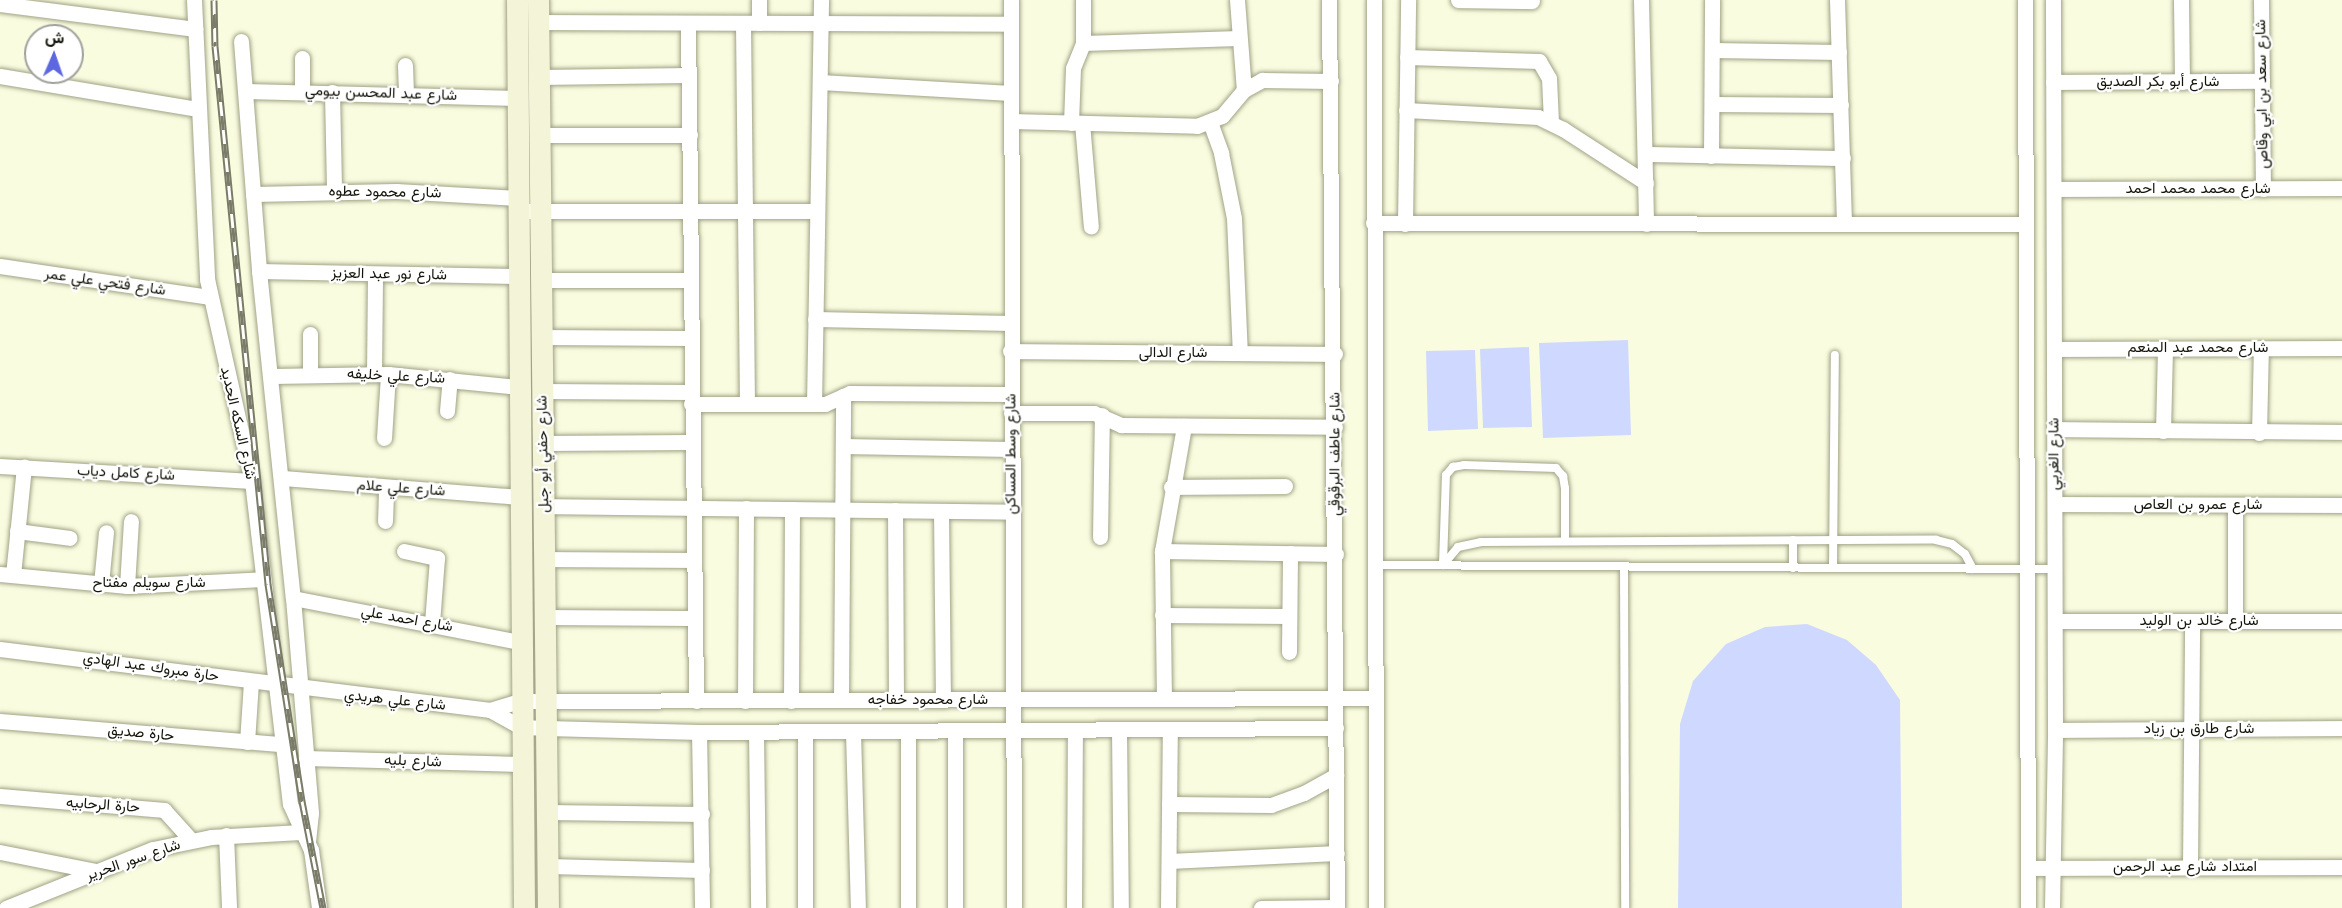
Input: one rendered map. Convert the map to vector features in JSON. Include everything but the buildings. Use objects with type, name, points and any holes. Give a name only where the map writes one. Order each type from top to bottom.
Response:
[{"type":"street","name":"شارع السكه الحديد","points":[[194,0],[198,109],[210,297],[252,481],[290,804],[305,837],[319,908]]},
{"type":"street","name":"شارع حفني أبو جبل","points":[[517,0],[520,701],[524,908]]},
{"type":"street","name":"شارع حفني أبو جبل","points":[[538,0],[548,908]]},
{"type":"street","points":[[759,0],[759,23]]},
{"type":"street","points":[[814,404],[821,0]]},
{"type":"street","name":"شارع وسط المساكن","points":[[1011,0],[1011,730],[1014,908]]},
{"type":"street","points":[[1083,0],[1083,43],[1073,68],[1077,123],[1091,227]]},
{"type":"street","points":[[1237,0],[1244,90]]},
{"type":"street","name":"شارع عاطف البرقوقي","points":[[1329,0],[1335,354],[1337,907]]},
{"type":"street","points":[[1374,0],[1376,908]]},
{"type":"street","points":[[1405,224],[1408,0]]},
{"type":"street","points":[[1458,0],[1532,1]]},
{"type":"street","points":[[1641,0],[1646,224]]},
{"type":"street","points":[[1711,156],[1712,0]]},
{"type":"street","points":[[1838,0],[1844,224]]},
{"type":"street","name":"شارع الغربي","points":[[2025,0],[2028,908]]},
{"type":"street","name":"شارع الغربي","points":[[2052,908],[2055,730],[2053,0]]},
{"type":"street","points":[[2181,0],[2182,81]]},
{"type":"street","name":"شارع سعد بن ابي وقاص","points":[[2261,0],[2264,189]]},
{"type":"street","points":[[0,4],[195,29]]},
{"type":"street","points":[[538,22],[1011,24]]},
{"type":"street","points":[[688,22],[692,560],[696,701]]},
{"type":"street","points":[[743,23],[747,404]]},
{"type":"street","points":[[1083,43],[1239,38]]},
{"type":"street","name":"شارع السكه الحديد","points":[[241,41],[259,271],[273,376],[283,478],[311,813],[305,837]]},
{"type":"street","points":[[1713,50],[1839,52]]},
{"type":"street","points":[[1407,57],[1539,61],[1549,78],[1551,122]]},
{"type":"street","points":[[302,58],[302,91]]},
{"type":"street","points":[[405,65],[406,93]]},
{"type":"street","points":[[539,77],[688,75]]},
{"type":"street","points":[[0,76],[198,109]]},
{"type":"street","points":[[1011,121],[1184,127],[1210,122],[1232,106],[1244,90],[1262,80],[1331,81]]},
{"type":"street","name":"شارع أبو بكر الصديق","points":[[2053,82],[2262,81]]},
{"type":"street","points":[[820,82],[1011,93]]},
{"type":"street","name":"شارع عبد المحسن بيومي","points":[[246,91],[406,93],[517,98]]},
{"type":"street","points":[[332,92],[334,191]]},
{"type":"street","points":[[1712,104],[1841,105]]},
{"type":"street","points":[[1406,110],[1525,114],[1551,122],[1646,183]]},
{"type":"street","points":[[1210,122],[1221,153],[1234,218],[1240,353]]},
{"type":"street","points":[[540,135],[690,135]]},
{"type":"street","points":[[1645,154],[1843,158]]},
{"type":"street","name":"شارع محمد محمد احمد","points":[[2054,189],[2342,188]]},
{"type":"street","name":"شارع محمود عطوه","points":[[253,194],[334,191],[518,204],[540,211],[817,211]]},
{"type":"street","points":[[1373,224],[2025,224]]},
{"type":"street","name":"شارع فتحي علي عمر","points":[[0,267],[210,297]]},
{"type":"street","name":"شارع نور عبد العزيز","points":[[259,271],[518,276]]},
{"type":"street","points":[[375,274],[384,438]]},
{"type":"street","points":[[541,280],[690,280]]},
{"type":"street","points":[[815,320],[1011,324]]},
{"type":"street","points":[[310,334],[310,374]]},
{"type":"street","points":[[541,337],[691,338]]},
{"type":"street","points":[[2163,431],[2165,348]]},
{"type":"street","points":[[2259,433],[2260,348]]},
{"type":"street","name":"شارع محمد عبد المنعم","points":[[2054,349],[2342,348]]},
{"type":"street","name":"شارع الدالى","points":[[1011,351],[1335,354]]},
{"type":"street","name":"شارع علي خليفه","points":[[273,376],[381,374],[519,387]]},
{"type":"street","points":[[447,411],[450,379]]},
{"type":"street","points":[[542,391],[691,398],[747,404],[814,404],[832,402],[843,396],[1011,394]]},
{"type":"street","points":[[840,700],[843,396]]},
{"type":"street","points":[[1011,413],[1102,415],[1121,425],[1335,427]]},
{"type":"street","points":[[1100,537],[1102,415]]},
{"type":"street","points":[[1164,699],[1162,551],[1171,487],[1184,426]]},
{"type":"street","points":[[2054,429],[2259,433],[2342,432]]},
{"type":"street","points":[[543,443],[692,442]]},
{"type":"street","points":[[843,446],[1011,449]]},
{"type":"street","name":"شارع كامل دياب","points":[[0,466],[252,481]]},
{"type":"street","points":[[6,574],[17,531],[24,467]]},
{"type":"street","name":"شارع علي علام","points":[[283,478],[519,497]]},
{"type":"street","points":[[1171,487],[1285,486]]},
{"type":"street","points":[[385,521],[386,487]]},
{"type":"street","name":"شارع عمرو بن العاص","points":[[2055,504],[2342,505]]},
{"type":"street","points":[[2235,505],[2235,621]]},
{"type":"street","points":[[543,506],[1011,512]]},
{"type":"street","points":[[745,700],[746,508]]},
{"type":"street","points":[[791,701],[792,509]]},
{"type":"street","points":[[895,510],[896,700]]},
{"type":"street","points":[[941,511],[943,700]]},
{"type":"street","points":[[127,586],[130,521]]},
{"type":"street","points":[[17,531],[70,537]]},
{"type":"street","points":[[101,584],[106,532]]},
{"type":"street","points":[[404,551],[436,558],[432,623]]},
{"type":"street","points":[[1162,551],[1336,554]]},
{"type":"street","points":[[1289,652],[1290,553]]},
{"type":"street","points":[[544,559],[692,560]]},
{"type":"street","name":"شارع سويلم مفتاح","points":[[6,574],[127,586],[263,579]]},
{"type":"street","name":"شارع احمد علي","points":[[293,598],[432,623],[520,642]]},
{"type":"street","points":[[1162,615],[1289,616]]},
{"type":"street","points":[[544,617],[693,618]]},
{"type":"street","name":"شارع خالد بن الوليد","points":[[2055,621],[2342,621]]},
{"type":"street","points":[[2190,867],[2192,621]]},
{"type":"street","name":"حارة مبروك عبد الهادي","points":[[0,650],[275,684],[300,690]]},
{"type":"street","points":[[247,742],[251,681]]},
{"type":"street","name":"شارع علي هريدي","points":[[300,690],[490,710],[520,701]]},
{"type":"street","name":"شارع محمود خفاجه","points":[[520,701],[1375,698]]},
{"type":"street","name":"شارع علي هريدي","points":[[490,710],[521,727]]},
{"type":"street","name":"حارة صديق","points":[[0,721],[282,744]]},
{"type":"street","name":"شارع محمود خفاجه","points":[[521,727],[699,732],[1336,728]]},
{"type":"street","name":"شارع طارق بن زياد","points":[[2055,730],[2342,728]]},
{"type":"street","points":[[1074,908],[1075,730]]},
{"type":"street","points":[[1119,730],[1121,908]]},
{"type":"street","points":[[1168,908],[1170,730]]},
{"type":"street","points":[[908,731],[908,908]]},
{"type":"street","points":[[955,731],[955,908]]},
{"type":"street","points":[[699,732],[702,908]]},
{"type":"street","points":[[756,732],[758,908]]},
{"type":"street","points":[[805,732],[805,908]]},
{"type":"street","points":[[853,732],[858,908]]},
{"type":"street","name":"شارع بليه","points":[[306,758],[521,764]]},
{"type":"street","points":[[1169,804],[1271,805],[1304,793],[1336,775]]},
{"type":"street","name":"حارة الرحابيه","points":[[0,796],[165,810],[190,840]]},
{"type":"street","points":[[547,812],[702,814]]},
{"type":"street","points":[[226,835],[229,908]]},
{"type":"street","name":"شارع سور الحرير","points":[[6,908],[96,871],[190,840],[226,835],[305,837]]},
{"type":"street","points":[[0,852],[96,871]]},
{"type":"street","points":[[1169,861],[1337,853]]},
{"type":"street","points":[[548,866],[702,870]]},
{"type":"street","name":"امتداد شارع عبد الرحمن","points":[[2028,868],[2342,867]]},
{"type":"street","points":[[1261,908],[1337,907]]},
{"type":"lane","points":[[1833,568],[1835,355]]},
{"type":"lane","points":[[1443,565],[1446,475],[1454,467],[1464,465],[1556,468],[1563,476],[1565,488],[1565,541]]},
{"type":"lane","points":[[1443,565],[1458,547],[1469,542],[1834,539],[1936,540],[1952,544],[1965,554],[1973,569]]},
{"type":"lane","points":[[1793,540],[1793,568]]},
{"type":"lane","points":[[1375,565],[2055,569]]},
{"type":"lane","points":[[1624,567],[1625,908]]},
{"type":"shaded area","points":[[1628,340],[1631,435],[1543,438],[1539,343]]},
{"type":"shaded area","points":[[1529,347],[1532,427],[1483,428],[1480,349]]},
{"type":"shaded area","points":[[1475,350],[1478,429],[1428,431],[1426,351]]},
{"type":"shaded area","points":[[1807,624],[1847,640],[1876,665],[1900,700],[1902,908],[1678,908],[1680,724],[1693,681],[1726,644],[1765,627]]},
{"type":"railway","points":[[214,0],[215,46],[268,584],[302,801],[323,908]]}]
